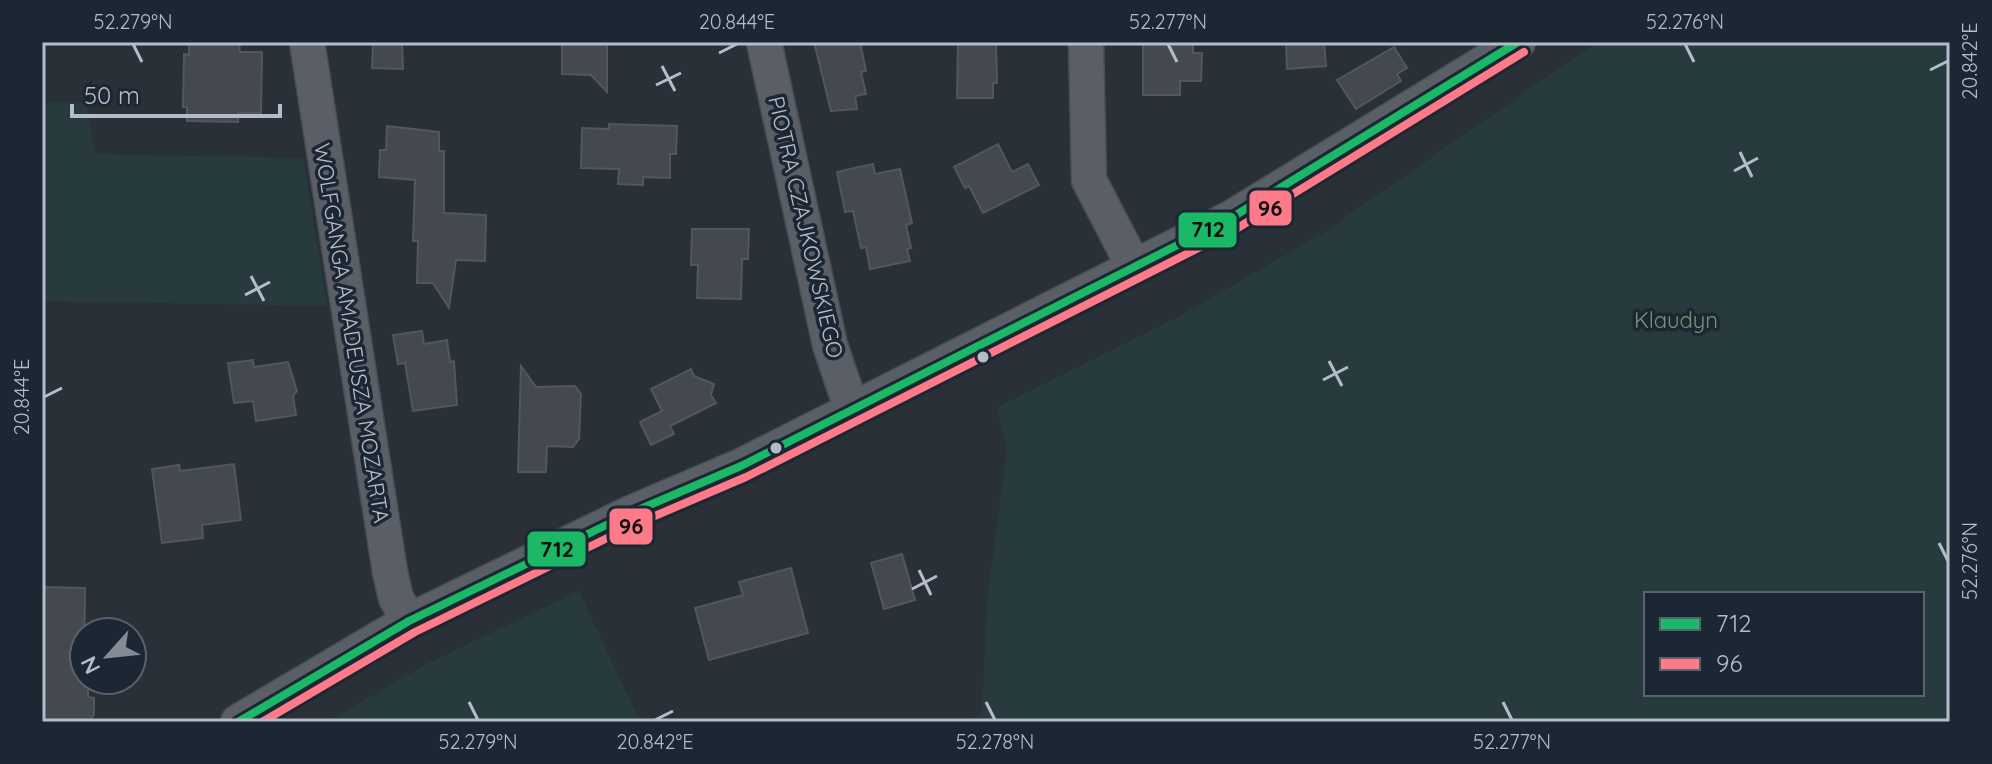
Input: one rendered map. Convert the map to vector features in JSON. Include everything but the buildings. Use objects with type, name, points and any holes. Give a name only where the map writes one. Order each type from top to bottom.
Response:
[{"type":"street","name":"WOLFGANGA AMADEUSZA MOZARTA","points":[[307,42],[390,572],[396,598],[409,621]]},
{"type":"street","name":"PIOTRA CZAJKOWSKIEGO","points":[[764,42],[830,345],[852,410]]},
{"type":"street","points":[[1086,42],[1089,180],[1134,267]]},
{"type":"street","points":[[238,722],[409,621],[852,410],[1231,218],[1518,42]]},
{"type":"green space","name":"Klaudyn","points":[[1597,42],[1950,42],[1950,722],[966,722],[982,713],[987,603],[1007,448],[997,407],[1178,317],[1323,233]]},
{"type":"green space","points":[[42,102],[86,103],[95,154],[303,158],[327,306],[42,301]]},
{"type":"green space","points":[[579,591],[640,722],[327,722],[426,664]]},
{"type":"transit line","name":"712","points":[[238,722],[409,621],[631,513],[741,466],[1231,218],[1518,42]]},
{"type":"transit line","name":"96","points":[[262,722],[415,632],[636,524],[746,477],[1236,229],[1524,52]]}]
